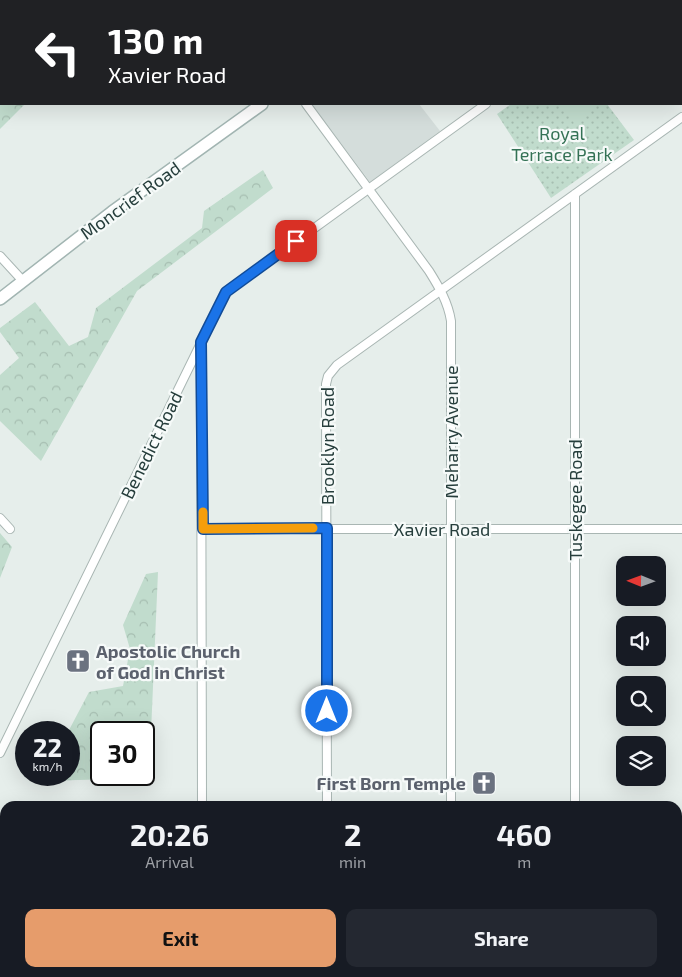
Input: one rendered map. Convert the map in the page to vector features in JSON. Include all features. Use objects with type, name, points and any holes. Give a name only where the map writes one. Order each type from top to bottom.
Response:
[{"type":"main road","name":"Moncrief Road","points":[[0,299],[22,280],[112,212],[261,105]]},
{"type":"street","name":"Meharry Avenue","points":[[307,105],[429,271],[441,290],[450,312],[451,801]]},
{"type":"street","name":"Benedict Road","points":[[0,752],[226,292],[485,105]]},
{"type":"street","name":"Brooklyn Road","points":[[327,801],[326,384],[328,376],[337,365],[682,117]]},
{"type":"street","name":"Tuskegee Road","points":[[575,194],[575,801]]},
{"type":"street","points":[[0,256],[22,280]]},
{"type":"street","points":[[201,342],[203,529],[202,801]]},
{"type":"street","points":[[0,518],[10,529]]},
{"type":"street","name":"Xavier Road","points":[[203,529],[682,529]]},
{"type":"shaded area","points":[[313,105],[420,105],[440,131],[370,182]]},
{"type":"green space","points":[[0,105],[24,105],[0,129]]},
{"type":"green space","name":"Royal Terrace Park","points":[[510,105],[608,105],[634,140],[551,198],[497,114]]},
{"type":"green space","points":[[561,105],[596,105],[597,106],[574,123]]},
{"type":"green space","points":[[263,170],[273,188],[137,291],[41,461],[0,421],[0,375],[19,358],[0,332],[0,328],[35,302],[69,346],[88,337],[96,308],[202,228],[204,211]]},
{"type":"green space","points":[[0,533],[12,547],[0,578]]},
{"type":"green space","points":[[158,572],[151,721],[90,721],[90,780],[80,780],[80,721],[74,721],[89,692],[123,686],[130,649],[123,625],[146,574]]},
{"type":"slow traffic","points":[[203,512],[203,529],[313,528]]},
{"type":"place","name":"Apostolic Church of God in Christ","points":[[78,661]]},
{"type":"place","name":"First Born Temple","points":[[484,783]]},
{"type":"route","points":[[296,241],[226,292],[201,342],[203,529],[327,528],[327,711]]}]
